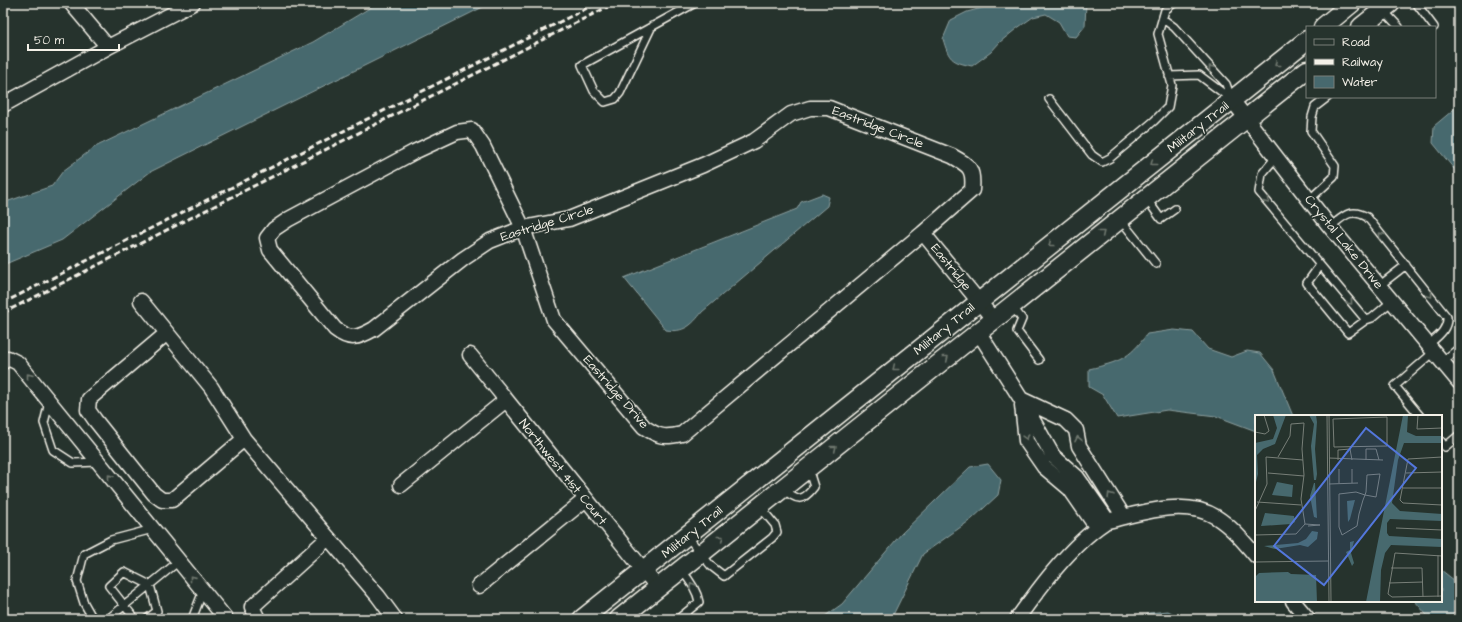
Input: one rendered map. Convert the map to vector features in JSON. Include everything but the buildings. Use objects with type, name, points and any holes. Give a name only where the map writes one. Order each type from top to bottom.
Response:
[{"type":"street","points":[[72,3],[108,47]]},
{"type":"street","points":[[3,104],[193,3]]},
{"type":"street","points":[[1324,26],[1352,3]]},
{"type":"street","points":[[1362,26],[1387,6]]},
{"type":"street","name":"Military Trail","points":[[582,619],[1306,41]]},
{"type":"street","name":"Military Trail","points":[[619,619],[1306,71]]},
{"type":"street","name":"Crystal Lake Drive","points":[[1232,100],[1330,227],[1459,382]]},
{"type":"street","name":"Eastridge Circle","points":[[472,130],[457,132],[421,149],[289,219],[274,229],[268,238],[270,250],[335,329],[345,337],[360,336],[374,329],[463,258],[490,241],[523,228],[569,219],[703,166],[754,141],[791,114],[810,108],[830,108],[952,156],[967,164],[973,175],[972,190],[923,232]]},
{"type":"street","name":"Eastridge Drive","points":[[472,130],[484,146],[523,228],[554,320],[644,427],[656,435],[669,437],[682,434],[923,232]]},
{"type":"street","name":"Eastridge","points":[[923,232],[994,320]]},
{"type":"street","points":[[141,301],[211,387],[244,439],[395,619]]},
{"type":"street","points":[[167,332],[89,399],[88,410],[95,420],[154,494],[162,500],[172,500],[244,439]]},
{"type":"street","points":[[979,333],[1021,399],[1053,456],[1077,477],[1102,524]]},
{"type":"street","name":"Northwest 41st Court","points":[[470,355],[658,588]]},
{"type":"street","points":[[3,362],[8,358],[18,363],[226,619]]},
{"type":"street","points":[[1021,399],[1066,420],[1076,430],[1079,446],[1124,517]]},
{"type":"street","points":[[401,485],[506,400]]},
{"type":"street","points":[[479,586],[586,499]]},
{"type":"street","points":[[1017,619],[1041,586],[1102,524],[1124,517],[1152,511],[1193,509],[1216,517],[1234,531],[1255,555]]},
{"type":"street","points":[[258,619],[252,607],[328,538]]},
{"type":"street","points":[[1294,602],[1308,619]]},
{"type":"lane","points":[[652,26],[620,93],[615,99],[605,102],[594,91],[582,65],[652,26],[694,3]]},
{"type":"lane","points":[[1049,99],[1092,155],[1102,162],[1110,158],[1154,122],[1168,107],[1172,85],[1158,34],[1165,10],[1174,3]]},
{"type":"lane","points":[[1416,3],[1433,26]]},
{"type":"lane","points":[[1387,6],[1398,26]]},
{"type":"lane","points":[[1163,19],[1183,37],[1226,84],[1232,100]]},
{"type":"lane","points":[[1169,76],[1199,75],[1232,100]]},
{"type":"lane","points":[[1309,200],[1334,177],[1335,166],[1311,131],[1312,116],[1315,107],[1327,98]]},
{"type":"lane","points":[[1276,157],[1262,174],[1259,192],[1366,320]]},
{"type":"lane","points":[[1146,198],[1161,219],[1175,209]]},
{"type":"lane","points":[[1330,227],[1348,214],[1359,212],[1366,216],[1447,317],[1448,324],[1435,353]]},
{"type":"lane","points":[[1119,219],[1156,264]]},
{"type":"lane","points":[[1320,265],[1307,283],[1348,333],[1366,320],[1372,318],[1392,301]]},
{"type":"lane","points":[[1379,286],[1406,265]]},
{"type":"lane","points":[[1012,306],[1022,319],[1017,331],[1038,360]]},
{"type":"lane","points":[[1419,415],[1395,386],[1435,353],[1459,348]]},
{"type":"lane","points":[[49,401],[44,424],[53,450],[73,463],[98,462]]},
{"type":"lane","points":[[1442,442],[1446,446],[1459,435]]},
{"type":"lane","points":[[687,535],[711,566],[724,576],[778,532],[775,525],[760,506]]},
{"type":"lane","points":[[93,619],[84,603],[76,581],[84,554],[111,540],[153,529]]},
{"type":"lane","points":[[108,619],[179,561]]},
{"type":"lane","points":[[678,619],[699,602],[689,580],[681,570]]},
{"type":"lane","points":[[135,619],[109,586],[124,572],[150,585],[157,612],[147,619]]},
{"type":"lane","points":[[192,619],[203,592]]},
{"type":"water","points":[[378,3],[491,3],[150,172],[62,240],[3,265],[3,203],[52,186],[63,171],[95,147],[313,42]]},
{"type":"water","points":[[1000,3],[1086,3],[1085,26],[1076,37],[1067,36],[1059,22],[1046,14],[1033,17],[1016,29],[1000,42],[991,52],[972,66],[955,61],[949,55],[943,39],[951,20],[967,12]]},
{"type":"water","points":[[1459,105],[1459,175],[1433,143],[1434,126]]},
{"type":"water","points":[[822,194],[829,197],[827,206],[702,312],[695,321],[683,329],[672,331],[666,330],[624,278],[797,209],[801,202]]},
{"type":"water","points":[[1174,330],[1193,332],[1208,349],[1231,357],[1247,351],[1260,353],[1274,370],[1293,415],[1255,415],[1255,431],[1216,416],[1167,410],[1117,418],[1103,395],[1089,387],[1089,369],[1116,361],[1129,354],[1147,334]]},
{"type":"water","points":[[988,464],[1001,480],[998,495],[972,519],[923,554],[894,613],[889,619],[821,619],[842,604],[901,534],[970,467]]},
{"type":"water","points":[[1442,571],[1459,584],[1459,619],[1430,619],[1416,602],[1442,602]]},
{"type":"water","points":[[1168,611],[1184,619],[1141,619],[1149,613]]},
{"type":"railway","points":[[3,303],[597,3]]},
{"type":"railway","points":[[3,313],[615,3]]}]
